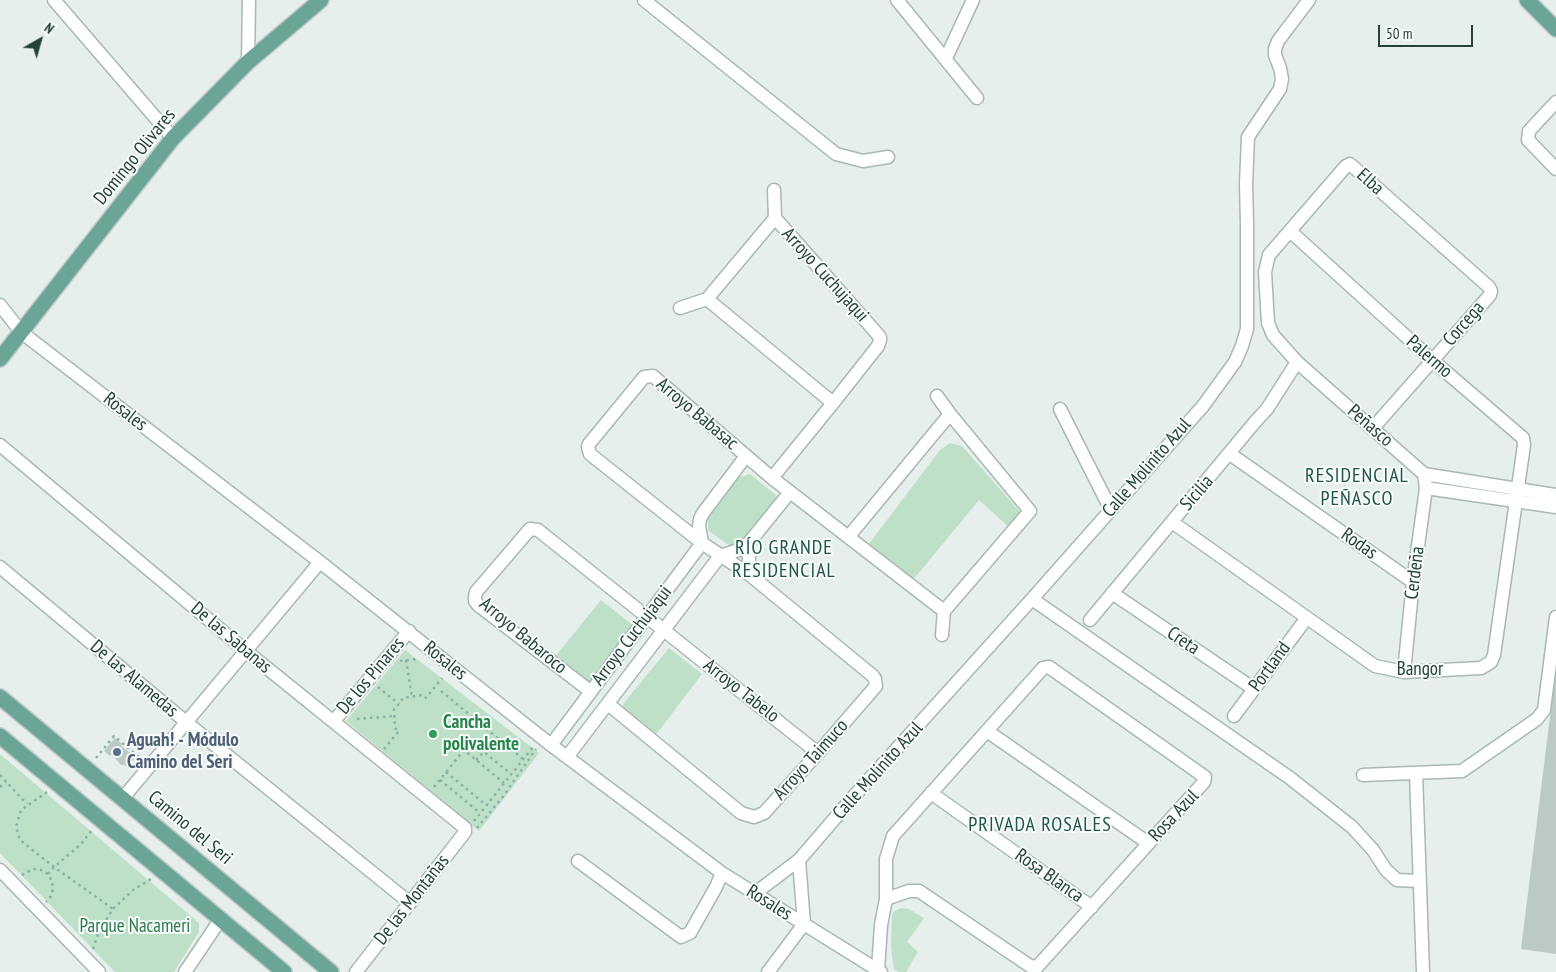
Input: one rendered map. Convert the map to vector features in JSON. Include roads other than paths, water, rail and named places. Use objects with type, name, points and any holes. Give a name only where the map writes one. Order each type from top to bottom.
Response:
[{"type":"main road","name":"Domingo Olivares","points":[[0,359],[173,138],[248,62],[321,0]]},
{"type":"main road","points":[[1527,0],[1556,29]]},
{"type":"main road","name":"Camino del Seri","points":[[1,700],[123,798],[332,972]]},
{"type":"main road","points":[[0,736],[284,972]]},
{"type":"street","points":[[54,0],[173,138]]},
{"type":"street","points":[[248,62],[249,0]]},
{"type":"street","points":[[644,0],[836,154],[863,161],[888,157]]},
{"type":"street","points":[[897,0],[977,98]]},
{"type":"street","points":[[946,58],[973,0]]},
{"type":"street","name":"Calle Molinito Azul","points":[[754,894],[799,860],[1111,510],[1202,406],[1235,362],[1242,346],[1247,313],[1246,184],[1248,137],[1280,89],[1282,78],[1275,55],[1278,41],[1309,0]]},
{"type":"street","points":[[1556,102],[1529,130],[1528,140],[1556,169]]},
{"type":"street","name":"Elba","points":[[1268,323],[1265,272],[1269,255],[1346,166],[1350,164],[1489,287]]},
{"type":"street","points":[[774,190],[774,218]]},
{"type":"street","name":"Arroyo Cuchujaqui","points":[[708,299],[774,218],[880,336],[878,346],[772,478]]},
{"type":"street","name":"Palermo","points":[[1290,231],[1432,360],[1523,438],[1524,445],[1515,501]]},
{"type":"street","name":"Corcega","points":[[1373,428],[1490,295],[1489,287]]},
{"type":"street","points":[[680,308],[708,299],[833,403]]},
{"type":"street","name":"Rosales","points":[[0,305],[5,315],[21,332],[320,562],[551,745],[722,873],[880,971]]},
{"type":"street","name":"Peñasco","points":[[1268,323],[1273,335],[1297,362],[1424,474]]},
{"type":"street","name":"Sicilia","points":[[1090,620],[1230,454],[1266,409],[1297,362]]},
{"type":"street","name":"Arroyo Babasac","points":[[702,543],[590,454],[589,444],[642,379],[650,375],[772,478],[849,536],[944,612]]},
{"type":"street","points":[[936,396],[1035,508],[944,612],[942,635]]},
{"type":"street","points":[[1060,408],[1111,510]]},
{"type":"street","points":[[849,536],[950,414]]},
{"type":"street","name":"De las Sabanas","points":[[0,445],[246,651],[470,828]]},
{"type":"street","name":"Rodas","points":[[1230,454],[1413,582]]},
{"type":"street","points":[[702,543],[699,526],[702,513],[746,456]]},
{"type":"street","points":[[1424,474],[1556,495]]},
{"type":"street","name":"Cerdeña","points":[[1404,672],[1413,582],[1426,488],[1424,474]]},
{"type":"street","points":[[1426,488],[1556,507]]},
{"type":"street","points":[[720,556],[736,551],[748,544],[790,492]]},
{"type":"street","name":"Bangor","points":[[1172,522],[1306,619],[1375,666],[1386,670],[1404,672],[1481,668],[1491,662],[1494,655],[1515,501]]},
{"type":"street","name":"Arroyo Babaroco","points":[[590,691],[478,605],[474,597],[476,592],[526,532],[534,528],[646,617]]},
{"type":"street","name":"Arroyo Cuchujaqui","points":[[551,745],[702,543]]},
{"type":"street","name":"Arroyo Taimuco","points":[[608,704],[741,813],[754,816],[764,813],[876,686],[875,679],[750,575],[702,543]]},
{"type":"street","points":[[748,544],[750,575]]},
{"type":"street","name":"Arroyo Cuchujaqui","points":[[567,757],[720,556]]},
{"type":"street","points":[[123,798],[320,562]]},
{"type":"street","name":"De las Alamedas","points":[[0,567],[186,722],[410,903]]},
{"type":"street","name":"Creta","points":[[1112,593],[1254,689]]},
{"type":"street","points":[[1032,599],[1302,787],[1352,827],[1373,850],[1386,870],[1397,880],[1419,881]]},
{"type":"street","name":"Arroyo Tabelo","points":[[646,617],[818,753]]},
{"type":"street","points":[[1363,775],[1462,771],[1537,719],[1544,710],[1556,617]]},
{"type":"street","name":"Portland","points":[[1234,716],[1306,619]]},
{"type":"street","name":"De los Pinares","points":[[334,721],[408,631]]},
{"type":"street","name":"Rosa Azul","points":[[886,899],[909,891],[919,891],[1030,966],[1041,965],[1204,782],[1205,777],[1049,667],[1042,669],[987,731]]},
{"type":"street","points":[[880,971],[880,925],[886,899],[886,859],[893,836],[987,731],[1148,843]]},
{"type":"street","points":[[1416,773],[1423,972]]},
{"type":"street","name":"Rosa Blanca","points":[[931,793],[1092,907]]},
{"type":"street","name":"De las Montañas","points":[[356,972],[470,828]]},
{"type":"street","points":[[768,972],[804,924],[799,860]]},
{"type":"street","points":[[578,861],[681,937],[690,933],[722,873]]},
{"type":"street","points":[[0,870],[99,972]]},
{"type":"street","points":[[186,972],[220,920]]},
{"type":"place","name":"Cancha polivalente","points":[[433,734]]},
{"type":"place","name":"Aguah! - Módulo Camino del Seri","points":[[117,752]]},
{"type":"district","name":"RESIDENCIAL PEÑASCO","points":[[1357,488]]},
{"type":"district","name":"RÍO GRANDE RESIDENCIAL","points":[[784,560]]},
{"type":"district","name":"PRIVADA ROSALES","points":[[1040,825]]},
{"type":"park label","name":"Parque Nacameri","points":[[135,927]]}]
